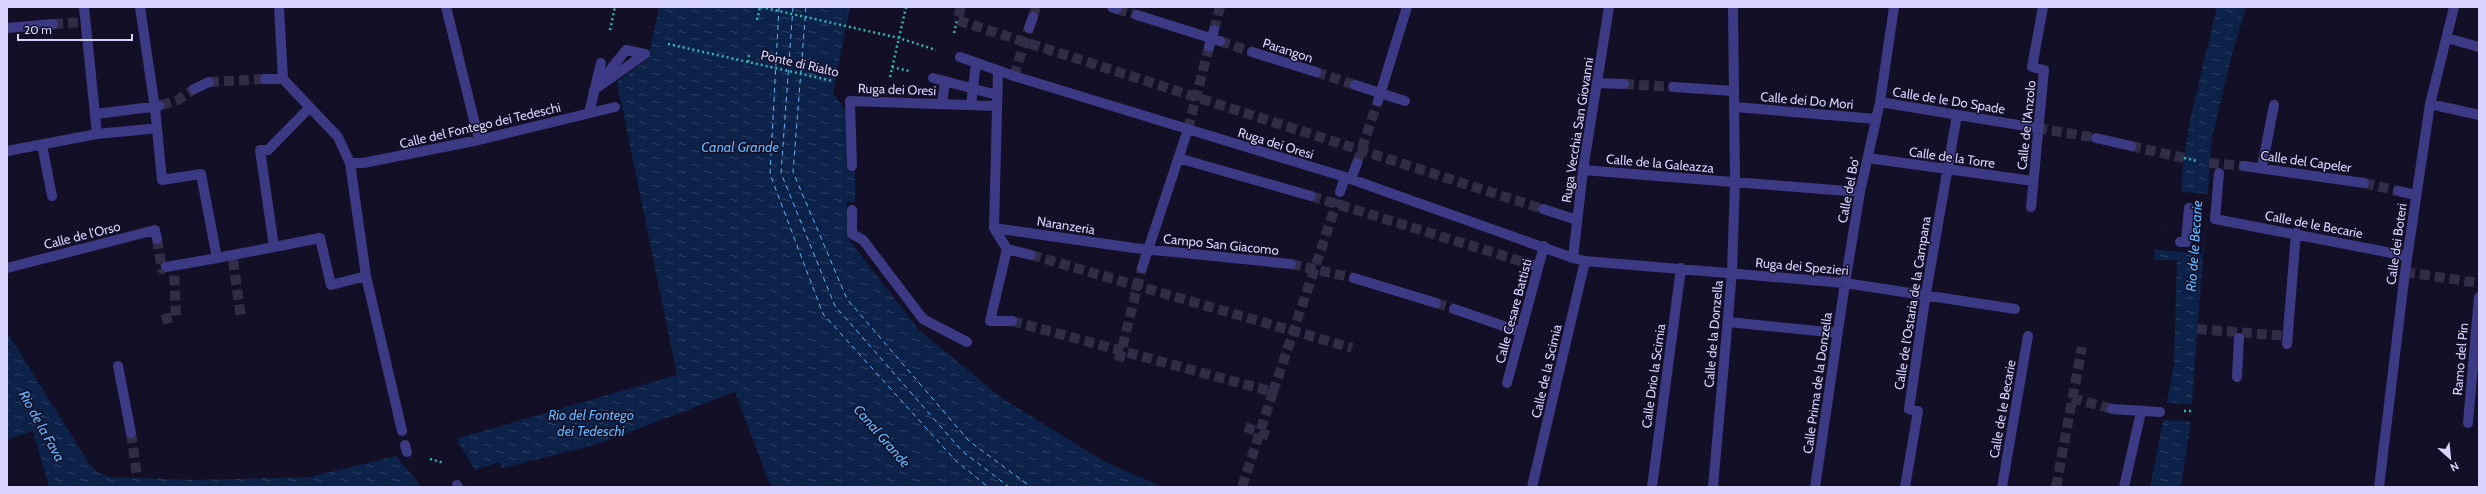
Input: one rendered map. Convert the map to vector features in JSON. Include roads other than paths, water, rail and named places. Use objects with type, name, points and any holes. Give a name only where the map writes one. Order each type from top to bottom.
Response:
[{"type":"street","points":[[84,7],[96,114],[100,134]]},
{"type":"street","points":[[140,7],[158,107],[162,180],[201,174],[217,258]]},
{"type":"street","points":[[279,7],[283,78],[338,137],[350,163],[366,276],[402,431]]},
{"type":"street","points":[[446,7],[479,140]]},
{"type":"street","points":[[1379,97],[1408,7]]},
{"type":"street","name":"Ruga Vecchia San Giovanni","points":[[1573,258],[1583,170],[1609,7]]},
{"type":"street","name":"Calle de la Donzella","points":[[1713,487],[1732,272],[1735,182],[1733,7]]},
{"type":"street","name":"Calle del Bo'","points":[[1845,283],[1860,192],[1880,102],[1894,7]]},
{"type":"street","name":"Calle de l'Anzolo","points":[[2031,207],[2037,128],[2044,70],[2032,67],[2043,7]]},
{"type":"street","name":"Calle dei Boteri","points":[[2379,487],[2407,256],[2430,104],[2454,7]]},
{"type":"street","points":[[1137,15],[1214,39]]},
{"type":"street","points":[[1029,28],[1033,17]]},
{"type":"street","points":[[7,28],[53,24]]},
{"type":"street","points":[[2447,38],[2479,47]]},
{"type":"street","points":[[626,50],[645,54],[607,81],[594,90],[626,50]]},
{"type":"street","name":"Parangon","points":[[1252,52],[1316,72]]},
{"type":"street","name":"Ruga dei Oresi","points":[[960,57],[1348,178],[1544,246]]},
{"type":"street","points":[[588,113],[601,63]]},
{"type":"street","points":[[971,105],[976,63]]},
{"type":"street","points":[[998,70],[994,228],[1007,249],[1030,255]]},
{"type":"street","points":[[265,79],[283,78]]},
{"type":"street","name":"Ruga dei Oresi","points":[[933,78],[997,95]]},
{"type":"street","points":[[942,104],[945,81]]},
{"type":"street","points":[[194,88],[209,82]]},
{"type":"street","points":[[1597,83],[1624,84]]},
{"type":"street","points":[[1355,85],[1379,97],[1405,101]]},
{"type":"street","points":[[1673,87],[1734,92]]},
{"type":"street","name":"Ruga dei Oresi","points":[[852,166],[850,100],[997,106]]},
{"type":"street","name":"Calle de le Do Spade","points":[[1880,102],[2037,128]]},
{"type":"street","points":[[2430,104],[2479,115]]},
{"type":"street","points":[[2262,167],[2274,105]]},
{"type":"street","points":[[96,114],[158,107]]},
{"type":"street","points":[[274,247],[260,150],[268,150],[310,107]]},
{"type":"street","name":"Calle del Fontego dei Tedeschi","points":[[350,163],[363,163],[479,140],[615,107]]},
{"type":"street","name":"Calle dei Do Mori","points":[[1735,107],[1876,119]]},
{"type":"street","name":"Calle de l'Ostaria de la Campana","points":[[1905,487],[1918,411],[1909,409],[1926,294],[1957,115]]},
{"type":"street","points":[[7,151],[100,134],[149,128]]},
{"type":"street","name":"Campo San Giacomo","points":[[1142,268],[1188,129]]},
{"type":"street","points":[[2096,138],[2131,146]]},
{"type":"street","points":[[42,145],[52,196]]},
{"type":"street","points":[[1178,158],[1311,196]]},
{"type":"street","name":"Calle de la Torre","points":[[1868,158],[2033,181]]},
{"type":"street","points":[[1340,192],[1357,163]]},
{"type":"street","name":"Calle del Capeler","points":[[2244,166],[2262,167],[2364,183]]},
{"type":"street","name":"Calle de la Galeazza","points":[[1583,170],[1860,192]]},
{"type":"street","name":"Calle de le Becarie","points":[[2219,172],[2216,219],[2296,233],[2407,256]]},
{"type":"street","points":[[2398,191],[2416,195]]},
{"type":"street","points":[[2180,242],[2186,242],[2189,208]]},
{"type":"street","points":[[852,210],[852,234],[864,240],[924,319],[967,342]]},
{"type":"street","points":[[1543,210],[1577,220]]},
{"type":"street","name":"Naranzeria","points":[[994,228],[1134,248]]},
{"type":"street","name":"Calle de l'Orso","points":[[7,268],[155,230],[157,239]]},
{"type":"street","points":[[2287,344],[2296,233]]},
{"type":"street","points":[[171,268],[217,258],[233,258],[274,247],[320,238],[331,285],[366,276]]},
{"type":"street","points":[[1544,246],[1573,258],[1585,261]]},
{"type":"street","name":"Calle Cesare Battisti","points":[[1507,383],[1544,246]]},
{"type":"street","name":"Campo San Giacomo","points":[[1134,248],[1291,264]]},
{"type":"street","points":[[1007,249],[990,321],[1012,321]]},
{"type":"street","name":"Ruga dei Spezieri","points":[[1585,261],[1732,272],[1845,283],[1926,294],[2015,309]]},
{"type":"street","name":"Calle de la Scimia","points":[[1532,487],[1585,261]]},
{"type":"street","points":[[1526,263],[1538,267]]},
{"type":"street","name":"Calle Drio la Scimia","points":[[1652,487],[1681,268]]},
{"type":"street","points":[[1354,278],[1436,303]]},
{"type":"street","name":"Calle Prima de la Donzella","points":[[1815,487],[1845,283]]},
{"type":"street","name":"Ramo del Pin","points":[[2468,423],[2479,297]]},
{"type":"street","points":[[1454,309],[1521,332]]},
{"type":"street","points":[[1728,322],[1838,333]]},
{"type":"street","name":"Calle de le Becarie","points":[[2002,487],[2028,336]]},
{"type":"street","points":[[2237,377],[2239,338]]},
{"type":"street","points":[[118,366],[131,433]]},
{"type":"street","points":[[2112,408],[2142,412],[2160,412]]},
{"type":"street","points":[[2124,487],[2142,412]]},
{"type":"water","name":"Canal Grande","points":[[659,7],[850,7],[833,93],[845,110],[848,170],[855,172],[855,202],[847,202],[847,237],[919,330],[1003,399],[1105,462],[1163,487],[773,487],[768,480],[735,392],[598,444],[502,468],[441,487],[49,487],[33,431],[7,439],[7,332],[88,462],[97,472],[109,477],[195,480],[309,477],[396,456],[677,375],[617,82],[648,59]]},
{"type":"water","name":"Rio de le Becarie","points":[[2217,7],[2246,7],[2232,54],[2212,137],[2190,428],[2181,487],[2150,487],[2174,366],[2177,260],[2154,260],[2156,229],[2177,230],[2179,225],[2183,165],[2190,120]]},
{"type":"tunnel","points":[[961,7],[957,20],[1543,209]]},
{"type":"tunnel","points":[[1033,17],[1036,7]]},
{"type":"tunnel","points":[[1214,30],[1220,7]]},
{"type":"tunnel","points":[[1117,9],[1137,15]]},
{"type":"tunnel","points":[[53,24],[85,22]]},
{"type":"tunnel","points":[[1014,76],[1029,28]]},
{"type":"tunnel","points":[[1220,41],[1252,52]]},
{"type":"tunnel","points":[[1188,129],[1209,47]]},
{"type":"tunnel","points":[[1316,72],[1355,85]]},
{"type":"tunnel","points":[[209,82],[265,79]]},
{"type":"tunnel","points":[[1624,84],[1673,87]]},
{"type":"tunnel","points":[[161,105],[178,100],[194,89]]},
{"type":"tunnel","points":[[1357,163],[1378,101]]},
{"type":"tunnel","points":[[2037,128],[2096,138]]},
{"type":"tunnel","points":[[2131,146],[2184,158]]},
{"type":"tunnel","points":[[2209,163],[2244,166]]},
{"type":"tunnel","points":[[2364,183],[2398,191]]},
{"type":"tunnel","points":[[1311,196],[1527,263]]},
{"type":"tunnel","points":[[1273,392],[1338,199]]},
{"type":"tunnel","points":[[157,239],[162,269],[166,267]]},
{"type":"tunnel","points":[[1031,255],[1352,348]]},
{"type":"tunnel","points":[[233,260],[241,318]]},
{"type":"tunnel","points":[[1291,264],[1354,278]]},
{"type":"tunnel","points":[[1119,361],[1142,268]]},
{"type":"tunnel","points":[[162,320],[176,316],[174,271]]},
{"type":"tunnel","points":[[2405,272],[2479,283]]},
{"type":"tunnel","points":[[1436,303],[1454,309]]},
{"type":"tunnel","points":[[1012,321],[1273,392],[1242,487]]},
{"type":"tunnel","points":[[2197,329],[2287,336]]},
{"type":"tunnel","points":[[2056,487],[2082,347]]},
{"type":"tunnel","points":[[2072,398],[2112,409]]},
{"type":"tunnel","points":[[1245,427],[1273,437]]},
{"type":"tunnel","points":[[131,433],[137,477]]},
{"type":"water label","name":"Rio del Fontego dei Tedeschi","points":[[591,424]]},
{"type":"water label","name":"Rio de la Fava","points":[[42,426]]}]
